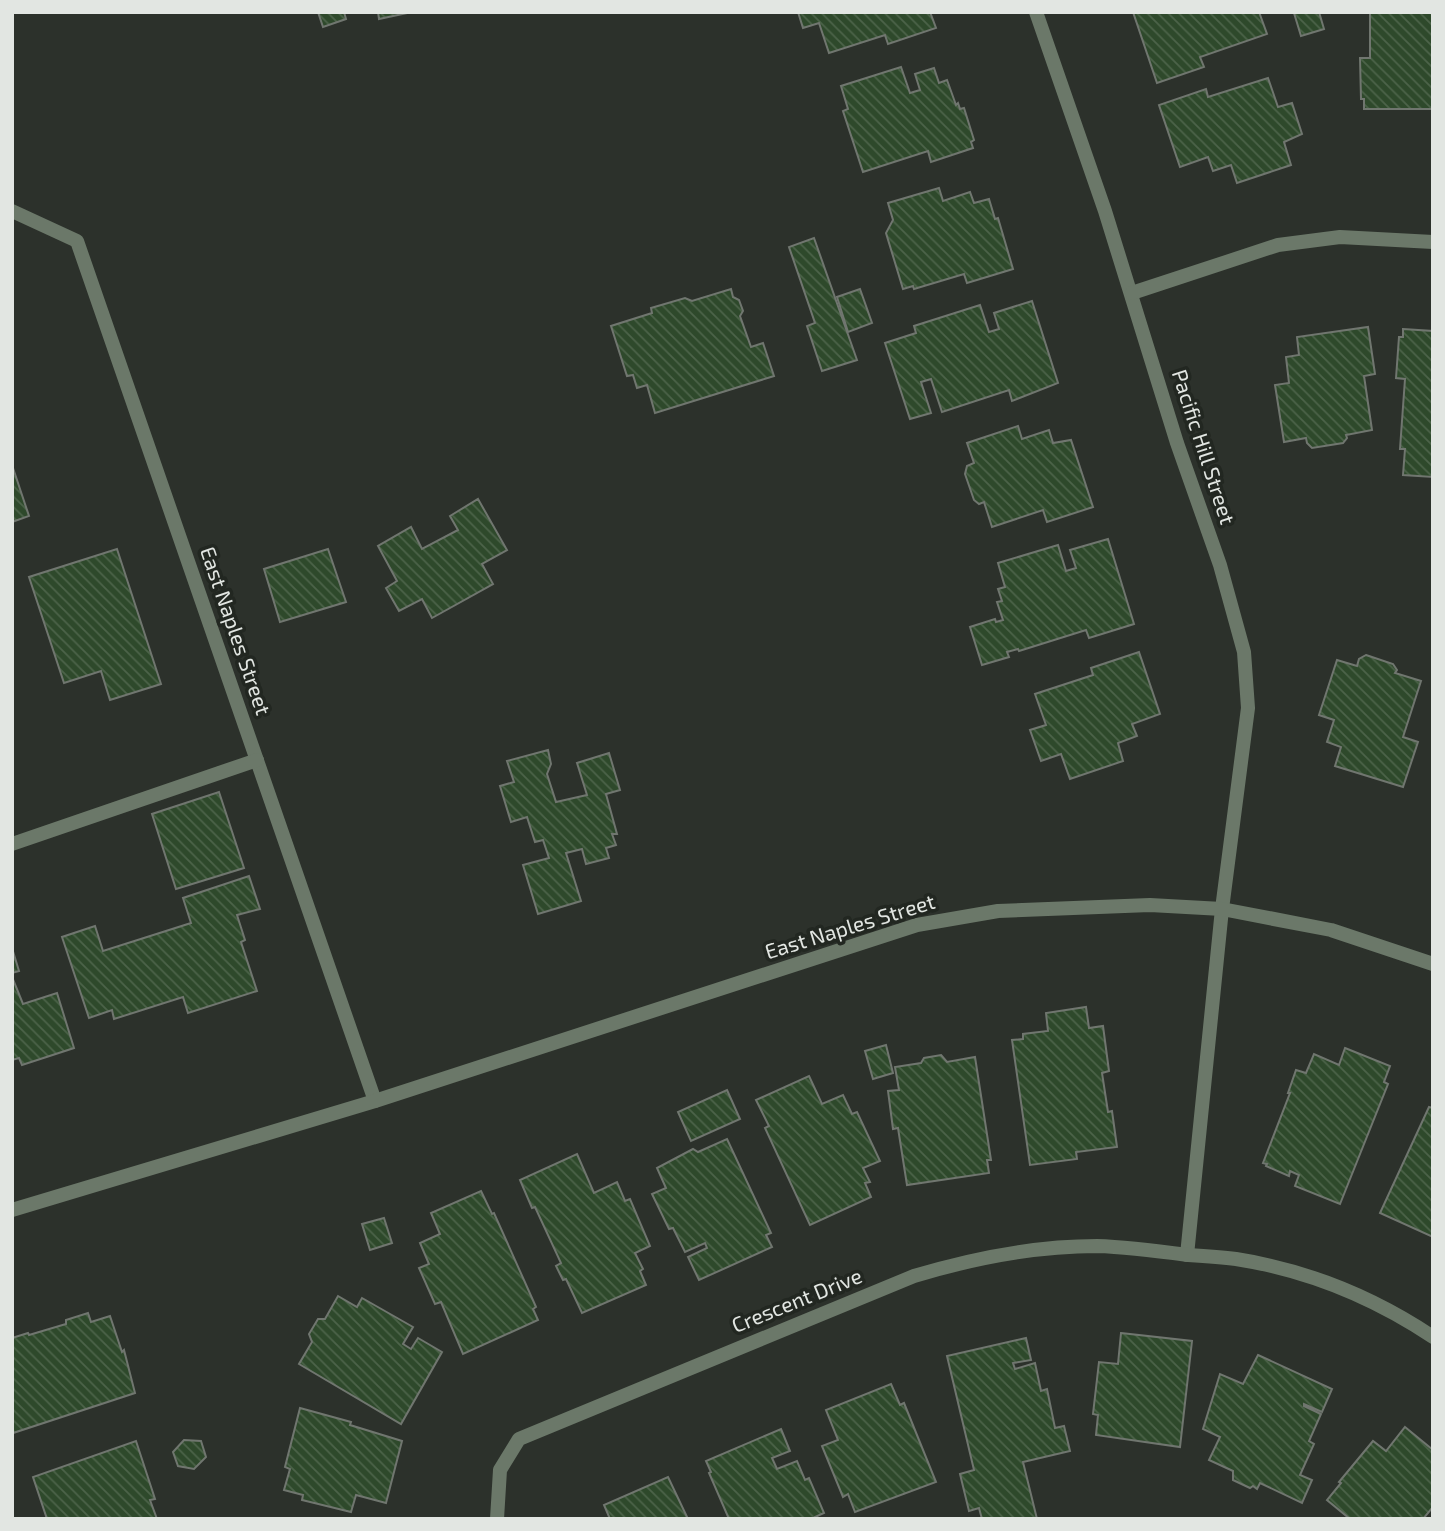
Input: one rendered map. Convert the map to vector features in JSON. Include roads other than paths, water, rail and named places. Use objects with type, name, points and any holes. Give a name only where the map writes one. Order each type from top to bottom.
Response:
[{"type":"street","name":"Pacific Hill Street","points":[[1036,12],[1132,293],[1177,443],[1220,565],[1244,652],[1248,708],[1222,909]]},
{"type":"street","name":"East Naples Street","points":[[12,211],[77,241],[375,1101]]},
{"type":"street","points":[[1132,293],[1278,245],[1340,237],[1433,242]]},
{"type":"street","points":[[12,844],[257,760]]},
{"type":"street","name":"East Naples Street","points":[[12,1210],[375,1101],[917,925],[998,911],[1150,905],[1222,909],[1331,930],[1433,964]]},
{"type":"street","points":[[1187,1255],[1222,909]]},
{"type":"street","name":"Crescent Drive","points":[[497,1519],[500,1470],[519,1438],[914,1276],[1005,1253],[1051,1248],[1108,1247],[1246,1261],[1327,1282],[1371,1301],[1433,1337]]}]
